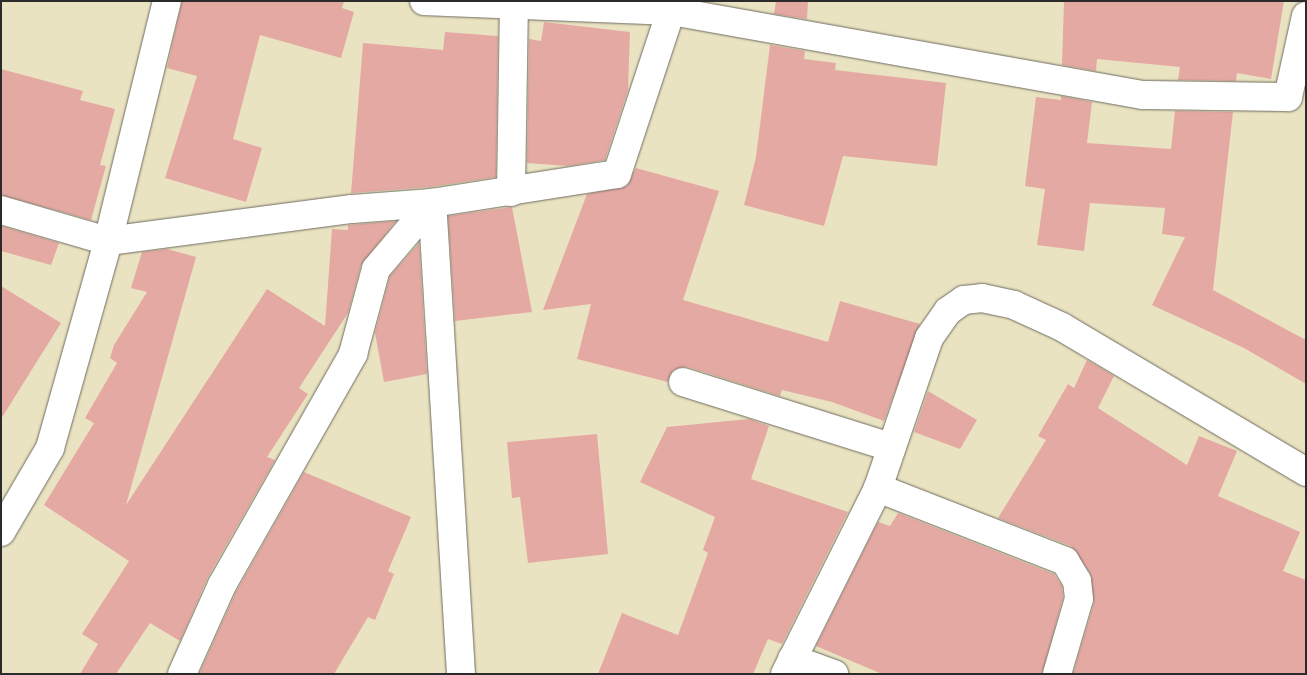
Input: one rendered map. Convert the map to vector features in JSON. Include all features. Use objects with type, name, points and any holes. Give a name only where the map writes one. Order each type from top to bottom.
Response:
[{"type":"street","points":[[1,532],[50,448],[108,241],[167,1]]},
{"type":"street","points":[[424,1],[514,7],[671,11],[1143,95],[1297,102],[1306,16]]},
{"type":"street","points":[[510,192],[514,7]]},
{"type":"street","points":[[1,210],[108,241],[352,209],[432,203],[618,174],[671,11]]},
{"type":"street","points":[[182,674],[222,585],[353,354],[376,269],[432,203]]},
{"type":"street","points":[[432,203],[461,674]]},
{"type":"street","points":[[834,674],[789,666],[878,488],[890,447],[929,338],[948,311],[964,300],[982,298],[1014,305],[1062,327],[1306,472]]},
{"type":"street","points":[[683,382],[890,447]]},
{"type":"street","points":[[878,488],[1065,561],[1077,581],[1079,599],[1057,674]]},
{"type":"building","points":[[182,1],[344,1],[342,8],[354,12],[341,58],[260,35],[233,139],[262,148],[246,202],[165,178],[197,76],[167,68]]},
{"type":"building","points":[[776,1],[808,1],[807,19],[774,14]]},
{"type":"building","points":[[1064,1],[1284,1],[1271,79],[1237,73],[1236,81],[1178,80],[1180,67],[1097,59],[1096,71],[1062,65]]},
{"type":"building","points":[[544,22],[630,32],[628,90],[605,160],[568,166],[527,163],[529,39],[541,41]]},
{"type":"building","points":[[445,32],[498,36],[496,177],[430,187],[351,193],[363,43],[443,50]]},
{"type":"building","points":[[770,45],[805,51],[804,59],[836,63],[835,70],[946,83],[937,166],[843,156],[824,226],[744,205],[756,157]]},
{"type":"building","points":[[1,69],[83,91],[80,100],[115,109],[100,165],[106,166],[91,220],[1,195]]},
{"type":"building","points":[[1061,96],[1092,102],[1087,143],[1171,149],[1175,111],[1233,112],[1213,290],[1306,340],[1306,384],[1244,348],[1152,305],[1185,237],[1162,234],[1165,208],[1090,203],[1084,251],[1037,245],[1045,189],[1025,186],[1036,97],[1061,100]]},
{"type":"building","points":[[636,168],[719,191],[683,300],[828,342],[840,301],[920,324],[884,421],[832,402],[782,390],[780,396],[688,367],[673,370],[668,382],[577,359],[591,304],[543,310],[587,194],[627,186]]},
{"type":"building","points":[[512,207],[532,312],[455,321],[448,216]]},
{"type":"building","points":[[396,221],[361,265],[348,313],[299,388],[308,394],[267,457],[275,460],[208,577],[180,641],[150,623],[116,674],[80,674],[98,644],[82,634],[129,561],[44,505],[94,423],[85,418],[117,363],[110,358],[114,345],[147,292],[131,288],[142,252],[167,249],[196,257],[126,505],[267,289],[325,326],[332,229],[348,230],[348,225]]},
{"type":"building","points":[[1,226],[59,243],[51,265],[1,251]]},
{"type":"building","points":[[419,243],[427,374],[384,382],[375,333],[390,276]]},
{"type":"building","points":[[1,286],[61,323],[1,419]]},
{"type":"building","points":[[1087,360],[1114,376],[1098,408],[1187,465],[1199,436],[1237,451],[1218,496],[1300,532],[1283,571],[1306,580],[1306,674],[1073,674],[1094,603],[1090,573],[1071,546],[998,518],[1046,440],[1038,436],[1068,384],[1074,388]]},
{"type":"building","points":[[928,391],[977,420],[960,449],[914,432]]},
{"type":"building","points":[[749,419],[769,426],[751,479],[848,512],[782,644],[768,639],[753,674],[598,674],[622,613],[678,635],[708,553],[703,550],[715,517],[640,482],[667,427]]},
{"type":"building","points":[[597,434],[608,554],[528,563],[520,497],[512,498],[507,442]]},
{"type":"building","points":[[304,472],[411,517],[388,571],[394,574],[375,620],[368,617],[334,674],[199,674],[236,592]]},
{"type":"building","points":[[898,513],[1054,574],[1062,586],[1063,598],[1042,674],[882,674],[816,646],[878,522],[890,526]]}]
